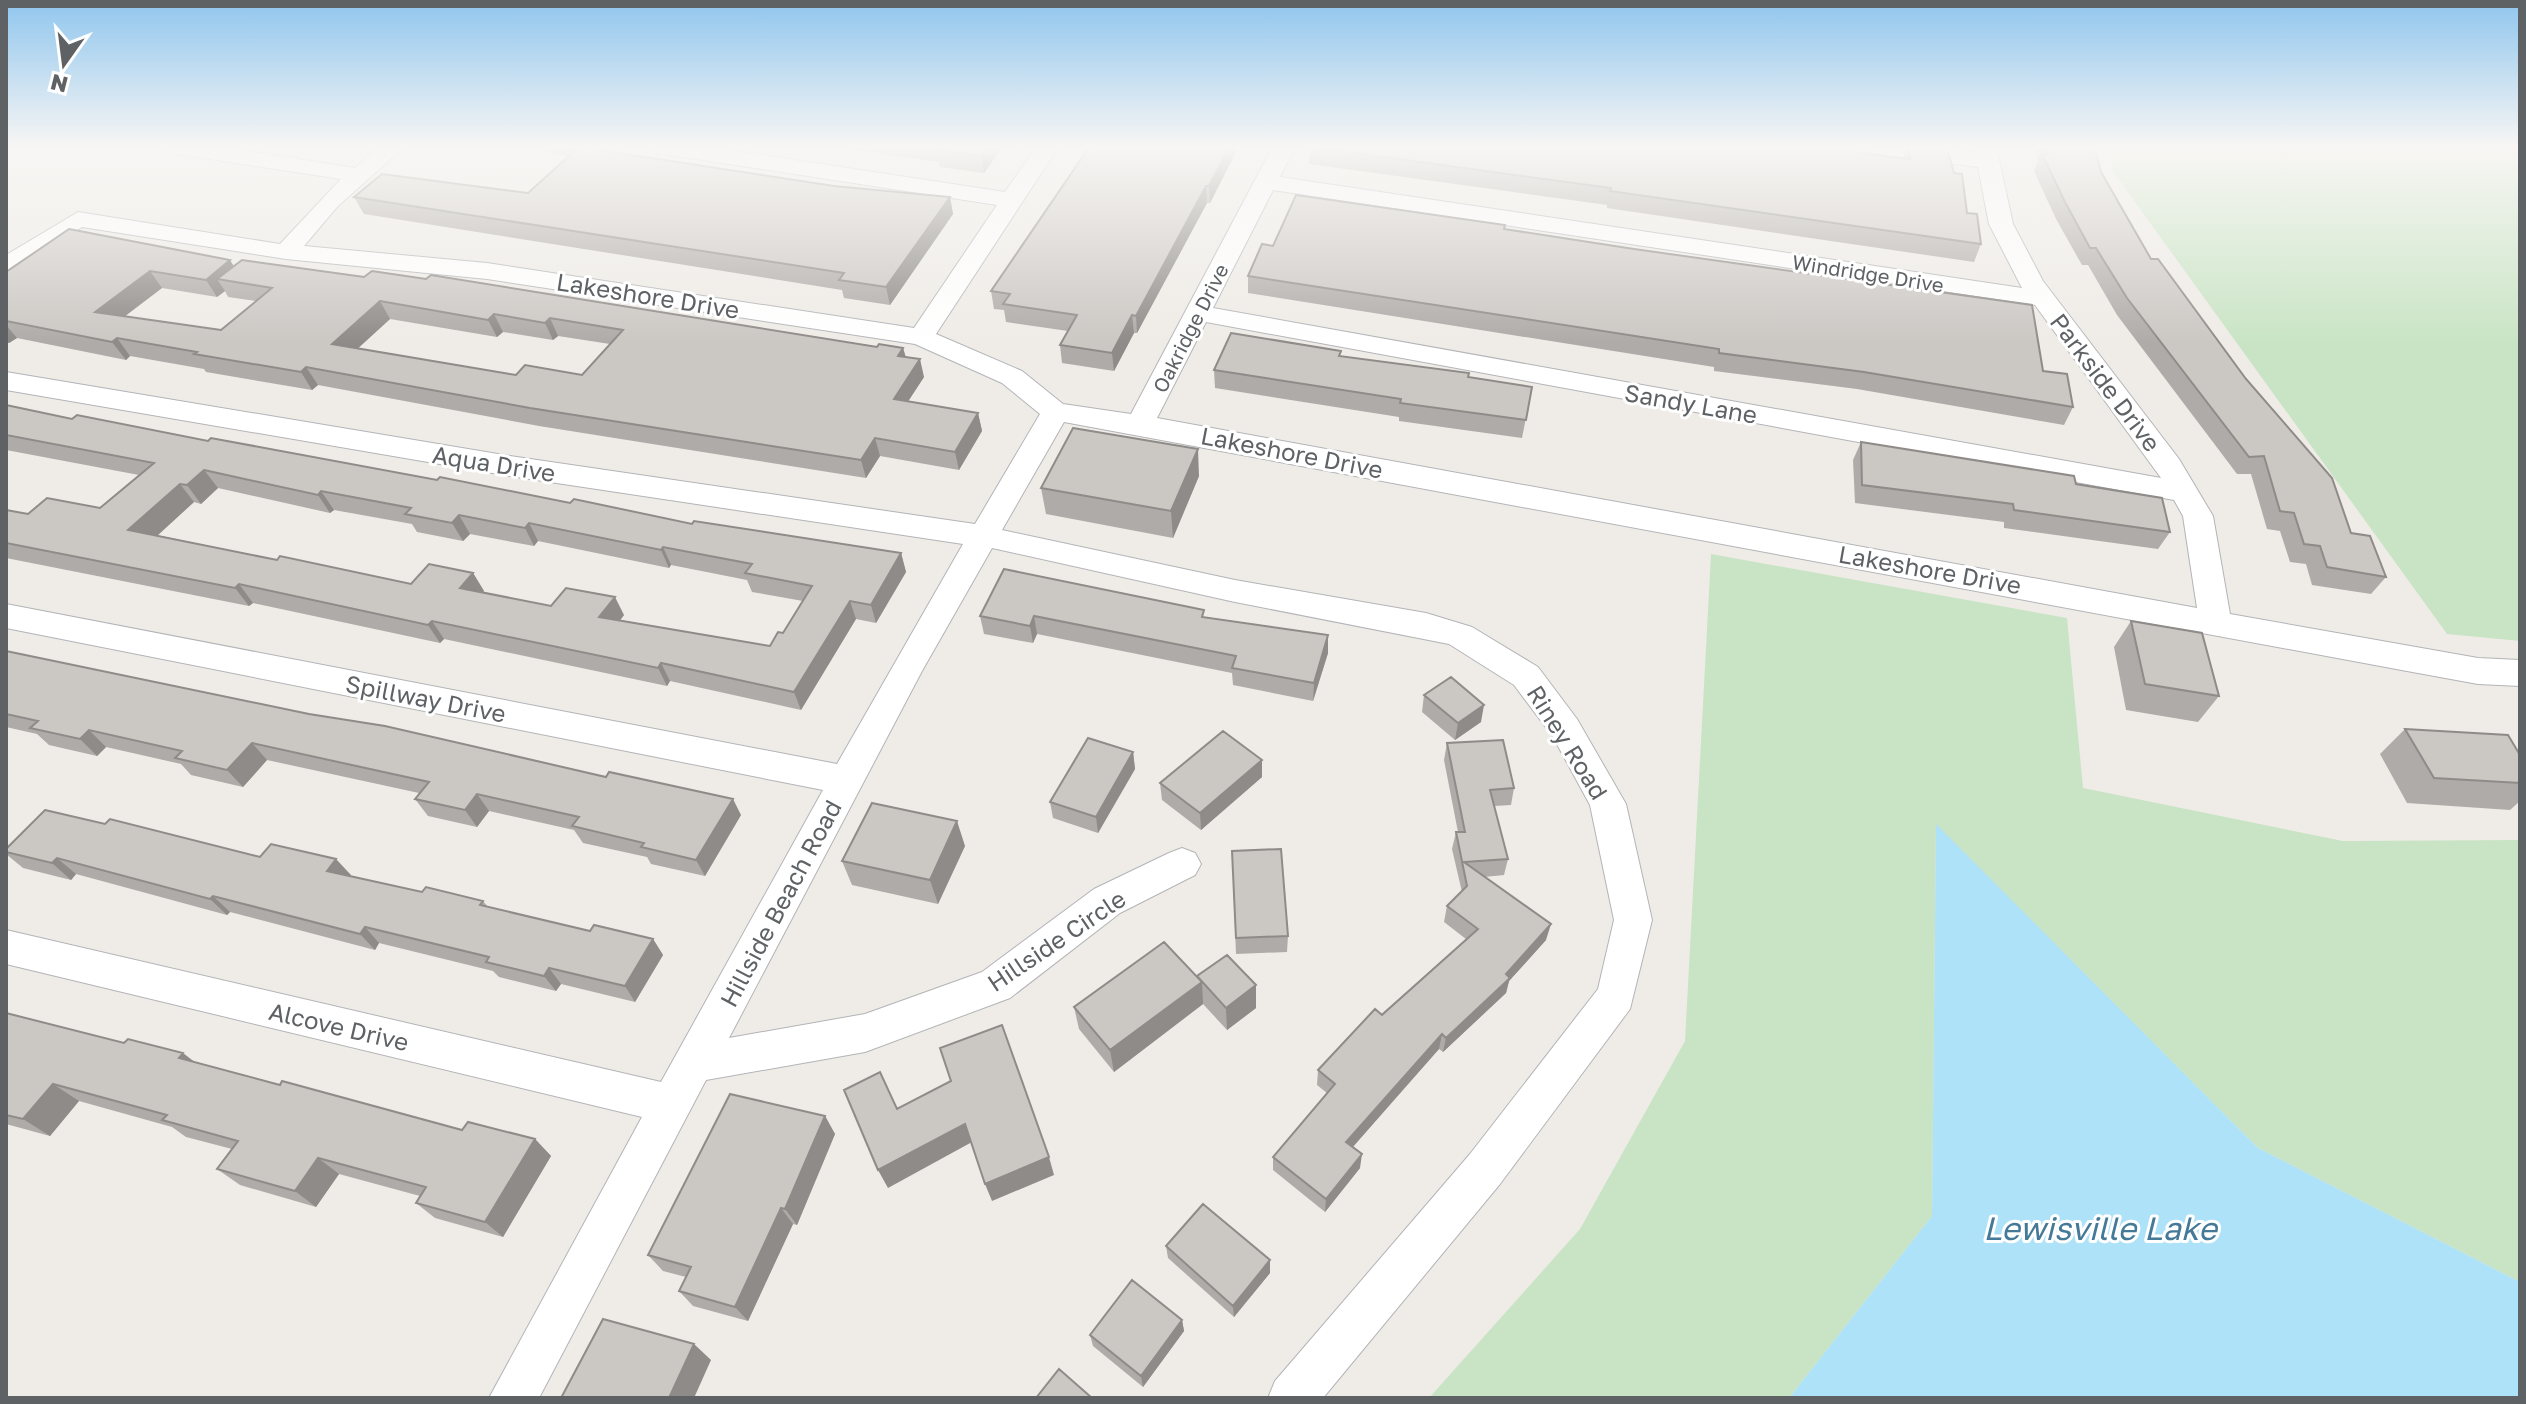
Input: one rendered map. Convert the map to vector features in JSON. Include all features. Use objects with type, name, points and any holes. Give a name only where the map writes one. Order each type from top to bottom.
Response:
[{"type":"street","points":[[286,252],[321,212]]},
{"type":"street","points":[[921,337],[1003,212]]},
{"type":"street","name":"Oakridge Drive","points":[[1140,424],[1250,212]]},
{"type":"street","name":"Windridge Drive","points":[[1461,212],[2043,299]]},
{"type":"street","name":"Parkside Drive","points":[[1998,212],[2001,224],[2043,299],[2169,466],[2198,516],[2215,623]]},
{"type":"street","name":"Lakeshore Drive","points":[[6,266],[78,219],[286,252],[487,271],[921,337],[1012,377],[1055,412],[1140,424],[2450,666],[2520,673]]},
{"type":"street","name":"Sandy Lane","points":[[1198,313],[2184,492]]},
{"type":"street","name":"Aqua Drive","points":[[6,381],[510,466],[983,536]]},
{"type":"street","name":"Hillside Beach Road","points":[[513,1398],[846,780],[1055,412]]},
{"type":"street","name":"Riney Road","points":[[983,536],[1460,635],[1526,676],[1565,728],[1608,804],[1633,920],[1616,996],[1485,1169],[1292,1398]]},
{"type":"street","name":"Spillway Drive","points":[[6,616],[846,780]]},
{"type":"street","name":"Hillside Circle","points":[[695,1063],[865,1033],[996,985],[1107,901],[1182,864]]},
{"type":"street","name":"Alcove Drive","points":[[6,947],[673,1105]]},
{"type":"green space","points":[[2142,212],[2520,212],[2520,641],[2447,634]]},
{"type":"green space","points":[[1711,554],[2067,618],[2083,788],[2343,841],[2520,840],[2520,1282],[2258,1148],[1936,825],[1932,1216],[1789,1398],[1429,1398],[1580,1229],[1685,1041]]},
{"type":"water","name":"Lewisville Lake","points":[[1936,824],[2258,1148],[2520,1282],[2520,1398],[1789,1398],[1932,1216]]},
{"type":"building","points":[[448,212],[940,212],[886,287],[839,280],[844,273]]},
{"type":"building","points":[[1045,212],[1192,212],[1136,316],[1132,315],[1112,353],[1060,345],[1077,315],[1003,304],[1010,294],[991,291]]},
{"type":"building","points":[[1289,212],[1411,212],[1634,249],[2032,305],[2043,371],[2067,374],[2073,407],[1248,276],[1262,244],[1273,246]]},
{"type":"building","points":[[1754,212],[1967,212],[1977,214],[1981,244]]},
{"type":"building","points":[[2070,212],[2124,212],[2151,259],[2158,259],[2246,379],[2332,478],[2351,533],[2370,536],[2386,577],[2327,567],[2320,546],[2304,544],[2294,513],[2280,511],[2264,456],[2249,457],[2127,298],[2096,248],[2090,248]]},
{"type":"building","points":[[69,229],[230,260],[206,280],[150,271],[95,312],[221,330],[272,288],[217,279],[242,260],[364,277],[372,271],[426,279],[431,275],[877,347],[879,344],[903,348],[898,356],[920,359],[894,399],[978,413],[955,452],[875,438],[861,460],[530,408],[306,367],[301,372],[117,338],[112,342],[6,321],[6,272]],"holes":[[[380,301],[488,320],[494,314],[545,323],[550,318],[623,330],[582,375],[525,365],[516,375],[332,344]]]},
{"type":"building","points":[[1231,333],[1341,351],[1339,356],[1469,373],[1468,377],[1532,387],[1526,420],[1400,403],[1401,399],[1214,370]]},
{"type":"building","points":[[6,405],[72,419],[77,415],[208,441],[211,438],[437,480],[440,477],[570,503],[574,499],[692,524],[694,521],[901,553],[871,605],[850,601],[794,692],[661,663],[658,668],[432,621],[428,625],[239,584],[235,588],[6,543],[6,510],[28,514],[47,498],[100,508],[154,463],[6,435]],"holes":[[[204,470],[318,495],[321,491],[411,508],[405,514],[452,523],[459,515],[525,528],[529,523],[661,550],[663,547],[752,564],[745,573],[812,586],[783,633],[778,632],[770,646],[599,617],[615,597],[566,588],[551,606],[460,588],[473,573],[429,564],[411,584],[280,556],[277,560],[128,530],[180,484],[187,485]]]},
{"type":"building","points":[[1073,428],[1198,449],[1171,511],[1041,488]]},
{"type":"building","points":[[1861,442],[2074,476],[2076,484],[2162,498],[2170,532],[2014,510],[2013,504],[1862,485]]},
{"type":"building","points":[[1004,569],[1204,610],[1202,617],[1328,635],[1314,683],[1232,668],[1236,656],[1034,616],[1030,626],[980,616]]},
{"type":"building","points":[[2131,621],[2202,633],[2219,696],[2145,684]]},
{"type":"building","points":[[6,651],[309,714],[385,726],[606,777],[609,772],[733,799],[696,860],[641,847],[644,843],[572,826],[579,817],[477,794],[465,810],[415,799],[429,782],[252,743],[227,770],[175,758],[182,751],[89,730],[80,739],[30,728],[38,721],[6,714]]},
{"type":"building","points":[[1451,677],[1484,705],[1458,723],[1424,695]]},
{"type":"building","points":[[2405,729],[2508,735],[2520,755],[2520,783],[2434,778]]},
{"type":"building","points":[[1223,731],[1262,760],[1200,813],[1160,783]]},
{"type":"building","points":[[1088,738],[1133,752],[1096,817],[1050,802]]},
{"type":"building","points":[[1503,740],[1514,788],[1490,790],[1508,859],[1464,862],[1551,924],[1506,974],[1510,978],[1446,1038],[1442,1034],[1346,1142],[1362,1154],[1326,1199],[1273,1157],[1335,1084],[1318,1070],[1375,1009],[1382,1015],[1478,929],[1447,906],[1467,886],[1456,832],[1465,832],[1447,743]]},
{"type":"building","points":[[872,803],[957,821],[930,880],[842,861]]},
{"type":"building","points":[[45,810],[105,824],[110,819],[260,857],[271,844],[336,859],[327,871],[422,892],[426,887],[483,901],[480,905],[590,931],[594,925],[653,939],[625,986],[549,968],[544,976],[486,962],[489,957],[365,927],[360,934],[213,896],[210,899],[57,858],[52,863],[6,852]]},
{"type":"building","points":[[1281,849],[1288,936],[1236,938],[1232,851]]},
{"type":"building","points":[[1164,942],[1202,982],[1110,1050],[1074,1007]]},
{"type":"building","points":[[1227,955],[1256,985],[1226,1008],[1197,976]]},
{"type":"building","points":[[6,1013],[124,1043],[128,1039],[183,1053],[179,1058],[280,1085],[282,1081],[462,1130],[468,1122],[535,1139],[485,1222],[416,1203],[426,1187],[318,1158],[295,1191],[217,1169],[238,1141],[162,1120],[167,1115],[53,1084],[23,1119],[6,1115]]},
{"type":"building","points":[[1002,1025],[1049,1157],[985,1184],[965,1124],[878,1170],[844,1090],[880,1072],[897,1109],[951,1081],[940,1048]]},
{"type":"building","points":[[730,1094],[825,1116],[785,1209],[781,1208],[735,1307],[679,1291],[691,1267],[648,1255]]},
{"type":"building","points":[[1203,1204],[1270,1260],[1233,1306],[1166,1246]]},
{"type":"building","points":[[1132,1280],[1182,1320],[1141,1376],[1090,1335]]},
{"type":"building","points":[[603,1319],[694,1344],[669,1398],[561,1398]]},
{"type":"building","points":[[1059,1369],[1092,1398],[1036,1398]]}]
